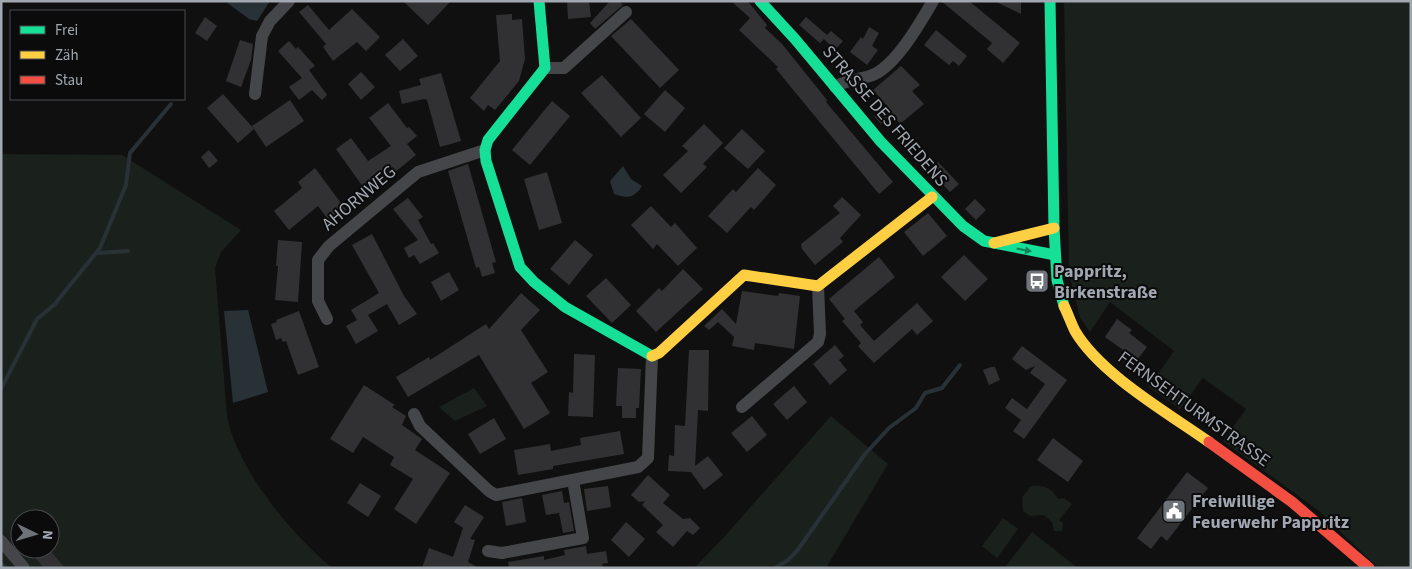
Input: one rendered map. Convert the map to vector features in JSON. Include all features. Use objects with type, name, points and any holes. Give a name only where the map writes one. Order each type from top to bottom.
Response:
[{"type":"street","points":[[255,94],[262,36],[270,21],[289,1]]},
{"type":"street","points":[[539,1],[545,68],[488,140],[485,150],[486,161],[520,267],[529,277],[577,317],[652,356]]},
{"type":"street","name":"STRASSE DES FRIEDENS","points":[[760,1],[795,39],[881,142],[932,197],[963,226],[984,241],[1055,255]]},
{"type":"street","points":[[835,87],[877,73],[888,64],[902,48],[932,1]]},
{"type":"street","name":"FERNSEHTURMSTRASSE","points":[[1050,1],[1055,255],[1061,298],[1076,330],[1092,353],[1115,375],[1292,502],[1369,568]]},
{"type":"street","points":[[545,68],[564,68],[626,12]]},
{"type":"street","name":"AHORNWEG","points":[[327,319],[318,301],[318,260],[329,246],[418,172],[485,150]]},
{"type":"street","points":[[652,356],[659,353],[744,274],[818,286],[932,197]]},
{"type":"street","points":[[992,243],[1028,232],[1054,228]]},
{"type":"street","points":[[742,406],[818,342],[820,334],[818,286]]},
{"type":"street","points":[[414,414],[420,426],[488,492],[496,494],[638,467],[648,458],[652,356]]},
{"type":"street","points":[[488,551],[502,553],[583,538],[573,480]]},
{"type":"street","points":[[1,541],[24,568]]},
{"type":"shaded area","points":[[270,1],[257,21],[249,19],[226,2]]},
{"type":"shaded area","points":[[1064,1],[1411,1],[1411,568],[1378,568],[1319,511],[1223,441],[1246,409],[1203,378],[1180,409],[1149,387],[1174,351],[1110,302],[1090,332],[1080,318],[1069,272]]},
{"type":"shaded area","points":[[1,154],[122,155],[241,230],[221,252],[215,268],[227,416],[242,458],[254,479],[283,519],[332,568],[1,568]]},
{"type":"shaded area","points":[[623,166],[631,179],[642,186],[633,195],[623,197],[614,194],[610,181]]},
{"type":"shaded area","points":[[248,310],[268,392],[233,403],[224,311]]},
{"type":"shaded area","points":[[474,388],[487,406],[455,421],[439,407]]},
{"type":"shaded area","points":[[831,416],[888,464],[826,568],[694,568],[725,536]]},
{"type":"shaded area","points":[[1032,486],[1047,488],[1058,499],[1064,498],[1072,504],[1059,520],[1063,523],[1062,531],[1054,531],[1052,522],[1044,515],[1030,516],[1023,511],[1022,497],[1028,488]]},
{"type":"shaded area","points":[[1003,518],[1018,529],[997,558],[982,546]]},
{"type":"shaded area","points":[[1032,532],[1078,568],[1008,568],[1006,566]]},
{"type":"building","points":[[403,1],[451,1],[428,25]]},
{"type":"building","points":[[567,1],[589,1],[591,17],[568,19]]},
{"type":"building","points":[[610,1],[619,1],[623,5],[595,29],[590,23]]},
{"type":"building","points":[[731,1],[747,1],[750,4],[767,25],[765,28],[782,44],[827,100],[826,102],[893,182],[879,194],[776,69],[778,67],[739,30],[750,18]]},
{"type":"building","points":[[941,1],[969,1],[1020,43],[1003,63],[987,49],[992,43]]},
{"type":"building","points":[[994,1],[1021,1],[1021,14]]},
{"type":"building","points":[[308,5],[329,30],[352,9],[380,37],[366,51],[357,42],[333,61],[323,47],[326,44],[299,12]]},
{"type":"building","points":[[512,14],[512,20],[522,19],[525,59],[519,81],[495,110],[488,105],[484,111],[470,98],[500,61],[496,15]]},
{"type":"building","points":[[205,17],[217,26],[207,41],[195,33]]},
{"type":"building","points":[[806,17],[827,35],[831,31],[843,41],[835,50],[824,39],[820,43],[799,25]]},
{"type":"building","points":[[631,19],[679,70],[660,88],[611,36]]},
{"type":"building","points":[[869,27],[879,33],[872,46],[878,50],[867,65],[850,52],[861,37],[863,39]]},
{"type":"building","points":[[936,30],[967,56],[959,66],[953,61],[949,65],[924,45]]},
{"type":"building","points":[[403,39],[418,56],[400,71],[385,55]]},
{"type":"building","points":[[240,40],[253,44],[251,60],[241,87],[226,81]]},
{"type":"building","points":[[289,41],[296,49],[298,47],[315,66],[309,70],[327,95],[322,100],[312,90],[299,100],[289,87],[302,78],[278,51]]},
{"type":"building","points":[[901,66],[920,85],[912,91],[924,104],[900,124],[892,115],[881,124],[874,116],[887,106],[873,90]]},
{"type":"building","points":[[361,72],[375,87],[361,100],[348,84]]},
{"type":"building","points":[[441,73],[461,141],[440,147],[427,100],[402,104],[399,91],[421,85],[419,79]]},
{"type":"building","points":[[602,75],[641,118],[621,137],[581,93]]},
{"type":"building","points":[[665,90],[685,108],[665,132],[644,114]]},
{"type":"building","points":[[223,94],[254,129],[238,143],[207,108]]},
{"type":"building","points":[[290,100],[304,121],[266,147],[252,126]]},
{"type":"building","points":[[552,101],[570,116],[530,165],[512,150]]},
{"type":"building","points":[[388,103],[407,128],[409,127],[417,136],[407,144],[416,155],[368,194],[336,149],[351,138],[368,161],[391,146],[369,118]]},
{"type":"building","points":[[704,124],[723,143],[703,164],[707,167],[681,193],[663,175],[688,151],[682,146]]},
{"type":"building","points":[[742,129],[765,151],[748,169],[724,148]]},
{"type":"building","points":[[209,150],[218,161],[209,168],[201,157]]},
{"type":"building","points":[[938,162],[959,184],[950,192],[929,170]]},
{"type":"building","points":[[468,164],[496,262],[492,263],[495,273],[482,277],[479,267],[476,268],[448,171]]},
{"type":"building","points":[[315,168],[346,210],[331,223],[318,206],[289,230],[274,211],[302,188],[298,182]]},
{"type":"building","points":[[758,168],[776,185],[754,210],[751,207],[727,233],[708,216],[733,189],[736,192]]},
{"type":"building","points":[[547,172],[562,223],[539,230],[524,179]]},
{"type":"building","points":[[842,197],[861,215],[840,238],[843,242],[815,265],[802,249],[801,244],[840,213],[833,206]]},
{"type":"building","points":[[408,198],[423,217],[418,220],[431,244],[433,243],[439,253],[420,264],[414,255],[409,258],[404,248],[418,240],[393,209]]},
{"type":"building","points":[[975,199],[986,210],[976,220],[965,209]]},
{"type":"building","points":[[651,206],[671,227],[675,223],[697,248],[678,266],[657,244],[653,249],[631,225]]},
{"type":"building","points":[[928,213],[947,236],[923,256],[904,232]]},
{"type":"building","points":[[372,234],[404,296],[417,314],[399,325],[387,304],[368,315],[378,331],[356,344],[346,326],[357,320],[351,310],[379,293],[352,245]]},
{"type":"building","points":[[278,240],[302,242],[298,302],[275,300]]},
{"type":"building","points":[[575,240],[593,255],[569,285],[550,269]]},
{"type":"building","points":[[964,255],[988,279],[965,301],[941,277]]},
{"type":"building","points":[[879,257],[895,277],[854,311],[863,322],[860,325],[874,341],[917,303],[933,321],[917,335],[912,329],[874,363],[858,346],[861,343],[842,321],[845,319],[829,299]]},
{"type":"building","points":[[683,269],[703,289],[656,332],[636,311],[659,288],[662,291]]},
{"type":"building","points":[[449,272],[459,290],[441,301],[431,282]]},
{"type":"building","points":[[606,278],[631,305],[612,323],[586,296]]},
{"type":"building","points":[[742,291],[778,296],[779,293],[800,296],[794,349],[755,343],[754,350],[732,346],[734,337],[718,322],[709,330],[704,326],[722,309],[736,324]]},
{"type":"building","points":[[521,293],[540,310],[521,330],[548,372],[531,383],[550,413],[524,429],[479,355],[408,397],[396,377],[429,357],[430,360],[486,324],[489,329]]},
{"type":"building","points":[[299,311],[319,367],[298,375],[286,341],[283,342],[281,338],[276,340],[271,324],[277,322],[276,320]]},
{"type":"building","points":[[1117,319],[1132,330],[1129,333],[1147,347],[1137,360],[1105,337]]},
{"type":"building","points":[[835,345],[844,356],[839,360],[847,370],[830,385],[813,364]]},
{"type":"building","points":[[1022,346],[1067,380],[1024,439],[1013,431],[1021,420],[1005,408],[1012,398],[1027,409],[1045,384],[1030,373],[1035,366],[1026,370],[1012,359]]},
{"type":"building","points":[[689,350],[709,350],[708,411],[698,410],[695,466],[708,456],[723,475],[704,490],[691,472],[668,471],[669,455],[674,456],[675,425],[685,426]]},
{"type":"building","points":[[574,354],[595,355],[593,417],[568,416],[569,392],[573,393]]},
{"type":"building","points":[[995,367],[1000,380],[989,385],[983,370]]},
{"type":"building","points":[[618,368],[641,369],[639,408],[636,408],[636,418],[622,418],[622,406],[616,406]]},
{"type":"building","points":[[364,385],[395,405],[392,407],[406,416],[402,425],[422,439],[415,450],[450,473],[416,524],[394,509],[413,479],[390,465],[394,457],[363,437],[353,453],[330,439]]},
{"type":"building","points":[[794,386],[807,402],[787,420],[773,404]]},
{"type":"building","points":[[752,416],[767,435],[747,452],[731,433]]},
{"type":"building","points":[[494,418],[506,439],[480,454],[468,434]]},
{"type":"building","points":[[620,431],[624,454],[553,466],[553,469],[518,475],[514,450],[550,444],[551,451],[581,445],[580,438]]},
{"type":"building","points":[[1053,438],[1083,461],[1068,482],[1037,460]]},
{"type":"building","name":"Freiwillige Feuerwehr Pappritz","points":[[1187,472],[1208,488],[1167,541],[1161,536],[1151,549],[1137,538]]},
{"type":"building","points":[[648,475],[670,495],[663,503],[683,519],[690,518],[700,528],[693,535],[687,531],[673,547],[656,532],[663,525],[642,505],[645,501],[639,502],[631,495]]},
{"type":"building","points":[[360,483],[381,496],[368,517],[347,503]]},
{"type":"building","points":[[608,486],[611,507],[587,511],[584,489]]},
{"type":"building","points":[[562,491],[564,503],[569,502],[574,531],[563,533],[559,513],[546,515],[542,495]]},
{"type":"building","points":[[522,498],[526,522],[506,526],[502,502]]},
{"type":"building","points":[[465,505],[484,517],[470,539],[475,540],[468,562],[479,568],[422,568],[429,548],[453,557],[463,528],[454,522]]},
{"type":"building","points":[[626,522],[645,539],[629,557],[611,540]]},
{"type":"building","points":[[586,546],[587,554],[606,551],[608,563],[602,564],[603,568],[509,568],[508,562],[544,556],[544,560],[565,555],[564,550]]},
{"type":"building","points":[[36,559],[57,559],[65,568],[44,568]]},
{"type":"waterway","points":[[1,389],[37,319],[54,305],[100,248],[126,185],[130,153],[171,104]]},
{"type":"waterway","points":[[98,253],[128,251]]},
{"type":"waterway","points":[[775,568],[788,560],[797,551],[865,454],[889,428],[916,408],[925,393],[942,388],[960,365]]},
{"type":"waterway","points":[[1,563],[5,568]]},
{"type":"traffic: fast","points":[[539,1],[545,68],[488,140],[485,150],[486,161],[520,267],[534,282],[565,307],[652,356]]},
{"type":"traffic: fast","points":[[760,1],[795,39],[881,142],[963,226],[984,241],[1055,255]]},
{"type":"traffic: fast","points":[[1050,1],[1054,228],[1057,280],[1064,306]]},
{"type":"traffic: slow","points":[[652,356],[659,353],[744,275],[818,286],[932,197]]},
{"type":"traffic: slow","points":[[994,243],[1054,228]]},
{"type":"traffic: slow","points":[[1064,306],[1075,331],[1086,347],[1101,362],[1136,392],[1209,442]]},
{"type":"traffic: jam","points":[[1209,442],[1292,502],[1369,568]]},
{"type":"place","name":"Pappritz, Birkenstraße","points":[[1037,281]]},
{"type":"place","name":"Freiwillige Feuerwehr Pappritz","points":[[1174,511]]}]
